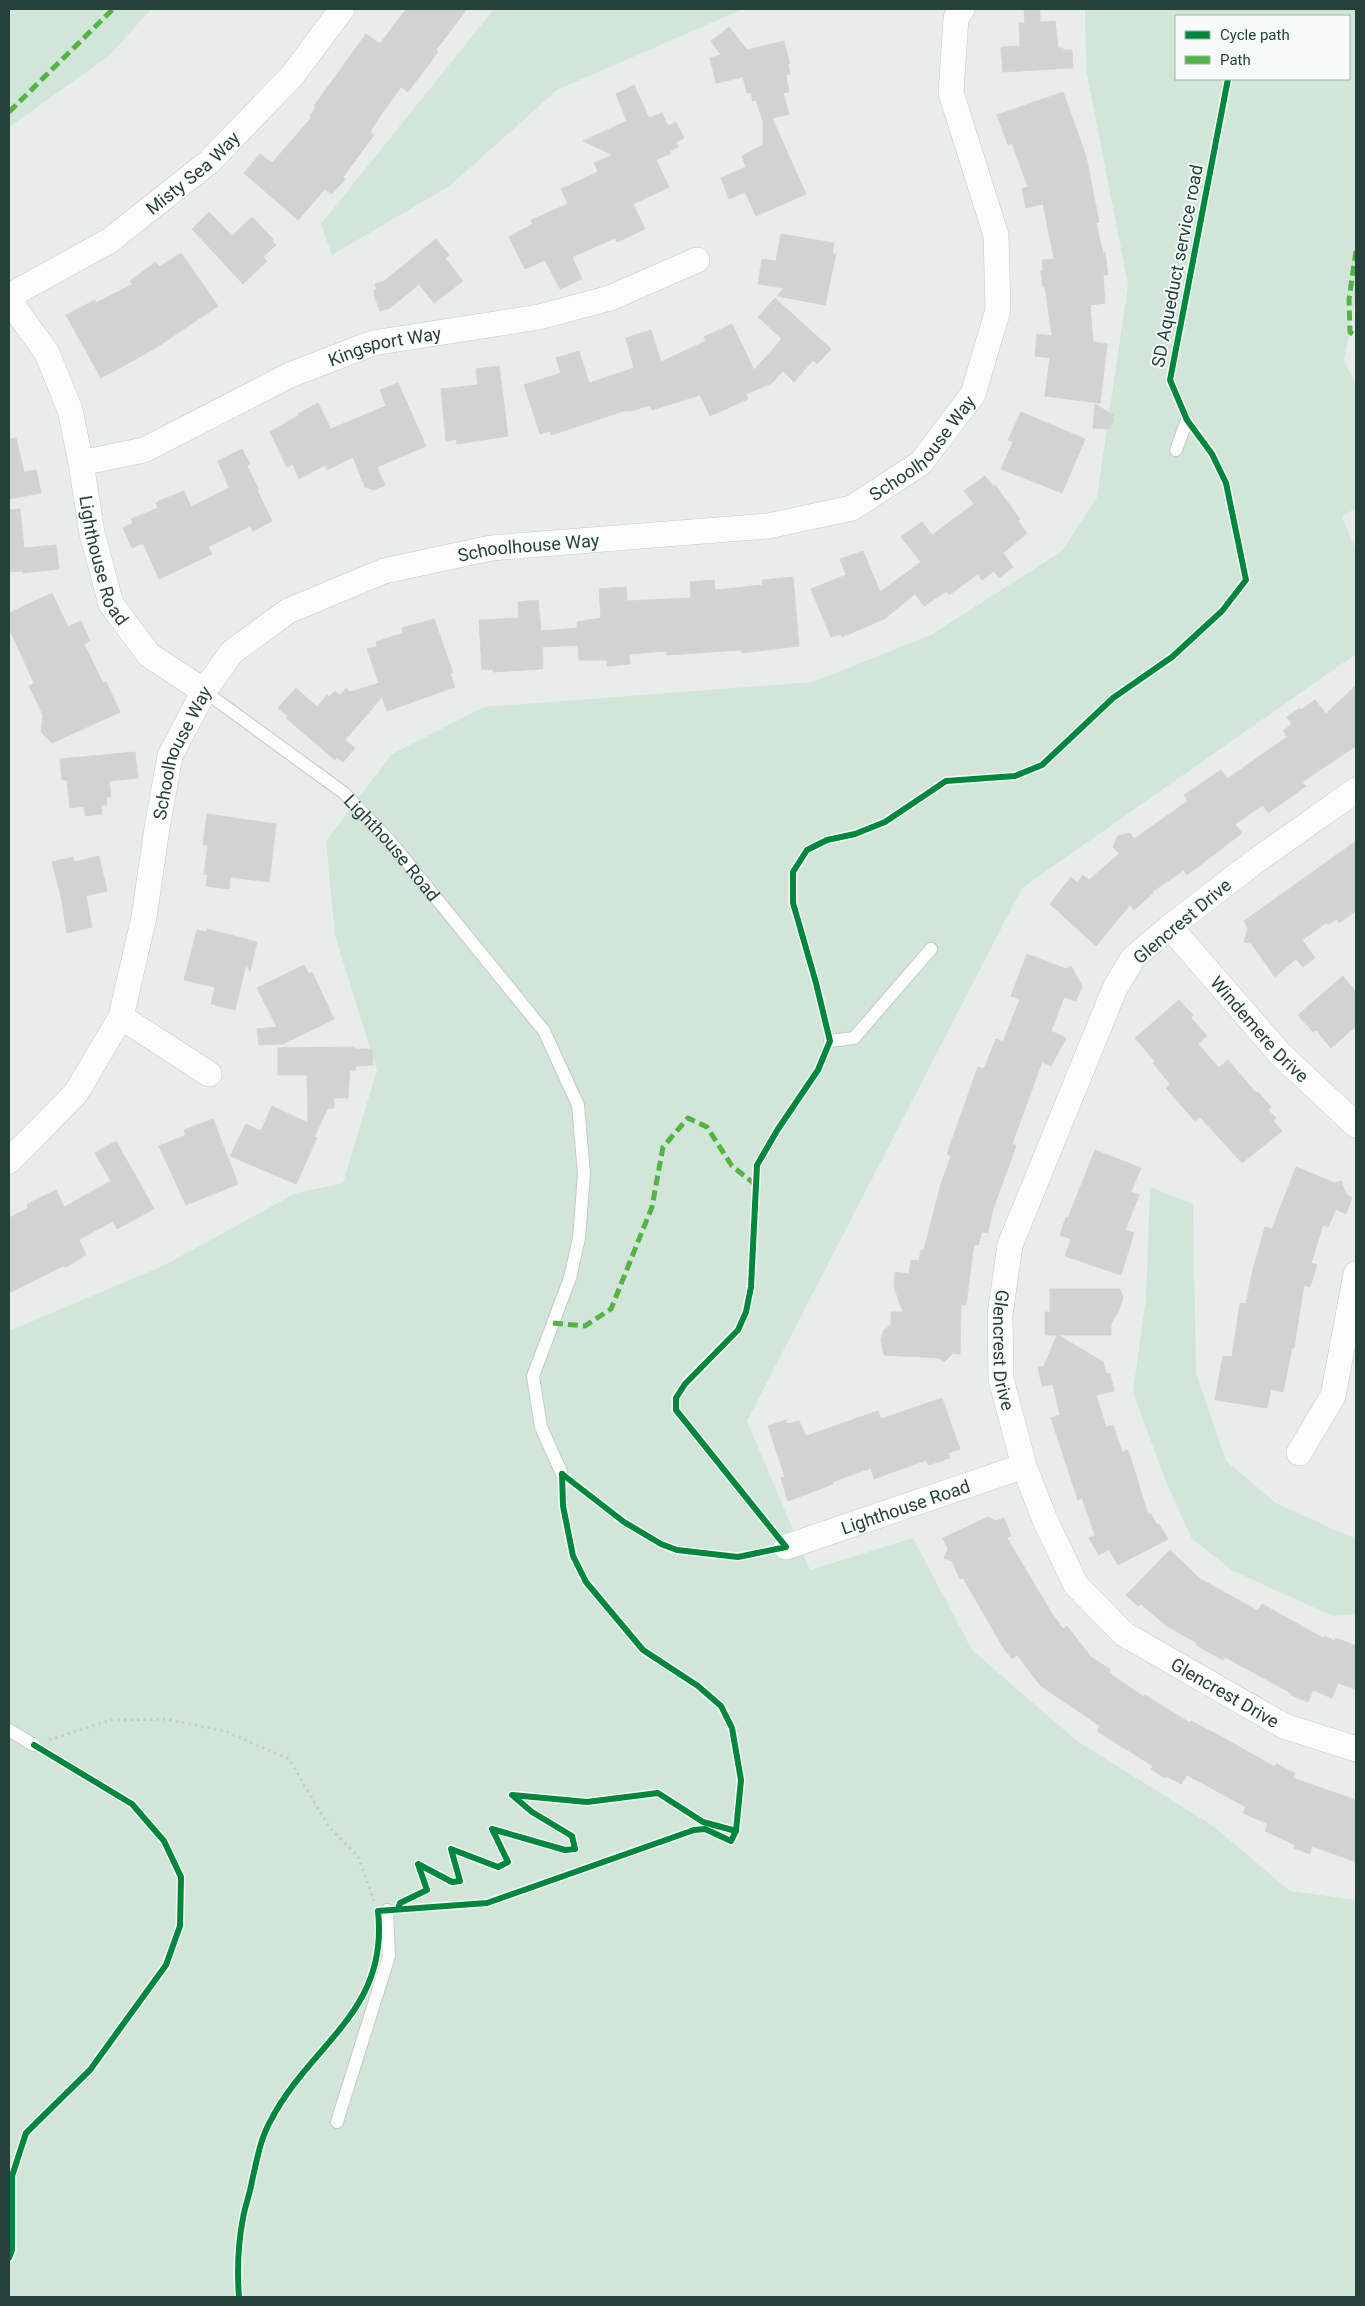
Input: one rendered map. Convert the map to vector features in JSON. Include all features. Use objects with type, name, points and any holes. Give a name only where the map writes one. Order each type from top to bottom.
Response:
[{"type":"street","name":"Misty Sea Way","points":[[9,296],[109,241],[209,162],[292,76],[342,9]]},
{"type":"street","name":"Schoolhouse Way","points":[[9,1162],[76,1093],[121,1018],[144,917],[170,756],[204,691],[232,652],[288,612],[384,571],[490,548],[787,522],[852,508],[920,463],[973,394],[998,310],[996,235],[951,93],[956,18],[962,9]]},
{"type":"street","name":"Kingsport Way","points":[[81,463],[144,450],[290,375],[374,343],[539,317],[610,298],[697,260]]},
{"type":"street","name":"Lighthouse Road","points":[[9,300],[47,353],[70,410],[92,533],[111,604],[149,655],[204,691]]},
{"type":"street","name":"Glencrest Drive","points":[[1356,790],[1253,863],[1133,958],[1115,988],[1010,1245],[1000,1315],[1001,1379],[1024,1466],[1044,1520],[1076,1585],[1124,1634],[1284,1726],[1356,1749]]},
{"type":"street","name":"Windemere Drive","points":[[1170,927],[1280,1054],[1356,1125]]},
{"type":"street","points":[[121,1018],[209,1074]]},
{"type":"street","points":[[1299,1453],[1333,1396],[1356,1274]]},
{"type":"street","name":"Lighthouse Road","points":[[786,1547],[1024,1466]]},
{"type":"lane","points":[[1176,450],[1187,420]]},
{"type":"lane","name":"Lighthouse Road","points":[[204,691],[344,793],[389,840],[544,1032],[578,1105],[584,1174],[579,1238],[570,1278],[533,1376],[541,1427],[562,1474]]},
{"type":"lane","points":[[830,1041],[854,1038],[931,949]]},
{"type":"lane","points":[[9,1730],[34,1745]]},
{"type":"lane","points":[[337,2122],[389,1956],[382,1911]]},
{"type":"path","points":[[34,1745],[111,1720],[164,1719],[225,1731],[289,1759],[329,1827],[358,1856],[382,1911]]},
{"type":"green space","points":[[9,9],[151,9],[110,55],[9,127]]},
{"type":"green space","points":[[494,9],[743,9],[557,90],[451,185],[332,255],[321,224]]},
{"type":"green space","points":[[1085,9],[1356,9],[1356,296],[1344,361],[1356,384],[1356,508],[1342,517],[1356,550],[1356,654],[1022,888],[747,1421],[810,1570],[913,1538],[972,1650],[1077,1741],[1213,1826],[1290,1891],[1356,1900],[1356,2297],[9,2297],[9,1331],[165,1265],[296,1193],[343,1183],[377,1070],[335,936],[326,841],[392,754],[484,707],[813,682],[931,635],[1062,551],[1097,497],[1128,285],[1086,69]]},
{"type":"green space","points":[[1150,1187],[1193,1204],[1196,1373],[1226,1461],[1276,1503],[1348,1536],[1356,1537],[1356,1614],[1333,1616],[1233,1571],[1192,1539],[1166,1482],[1133,1392],[1146,1298]]},
{"type":"building","points":[[406,9],[467,9],[436,50],[438,52],[408,92],[401,87],[380,116],[370,132],[374,135],[343,177],[345,179],[332,194],[325,189],[298,220],[244,173],[260,154],[272,163],[312,117],[310,116],[316,107],[314,106],[366,34],[380,44]]},
{"type":"building","points":[[1024,9],[1040,9],[1040,22],[1055,21],[1058,48],[1072,50],[1073,68],[1003,72],[1001,47],[1020,46],[1019,23],[1025,23]]},
{"type":"building","points":[[729,27],[747,50],[784,41],[790,64],[788,64],[790,74],[786,75],[789,92],[783,93],[789,114],[772,118],[806,194],[756,216],[745,192],[729,199],[721,178],[746,167],[742,156],[763,145],[763,121],[756,100],[753,101],[751,93],[747,93],[743,77],[716,83],[710,58],[721,55],[711,41]]},
{"type":"building","points":[[634,85],[649,118],[662,113],[668,126],[676,122],[684,138],[676,142],[678,147],[670,151],[671,153],[656,160],[669,187],[633,204],[645,229],[617,242],[615,238],[572,257],[582,279],[560,289],[545,260],[525,269],[509,237],[533,224],[531,220],[568,204],[561,189],[598,172],[594,163],[613,155],[583,141],[627,121],[616,94]]},
{"type":"building","points":[[1063,92],[1086,156],[1099,222],[1096,223],[1103,253],[1105,252],[1108,275],[1103,275],[1105,303],[1090,305],[1093,342],[1107,344],[1100,403],[1045,396],[1050,358],[1035,356],[1037,334],[1052,336],[1041,271],[1043,271],[1042,260],[1054,259],[1043,204],[1026,208],[1022,189],[1028,187],[1012,143],[1008,145],[997,115]]},
{"type":"building","points":[[209,212],[232,236],[252,217],[273,239],[272,241],[276,245],[263,257],[267,261],[243,284],[192,229]]},
{"type":"building","points":[[781,234],[834,243],[832,254],[836,254],[825,305],[777,296],[784,288],[758,284],[762,259],[776,261]]},
{"type":"building","points":[[436,239],[449,255],[445,258],[463,281],[434,303],[419,284],[390,308],[380,311],[374,295],[374,290],[377,289],[375,284],[383,282]]},
{"type":"building","points":[[181,253],[218,306],[154,349],[101,378],[66,315],[95,300],[96,303],[133,284],[130,281],[156,262],[159,267]]},
{"type":"building","points":[[775,298],[831,349],[817,364],[813,360],[794,382],[783,371],[772,383],[746,394],[748,399],[710,416],[700,395],[652,410],[650,405],[631,411],[623,411],[551,435],[550,431],[540,434],[524,385],[561,373],[556,358],[579,351],[589,383],[634,368],[626,338],[651,330],[661,362],[706,341],[704,337],[732,324],[754,370],[782,339],[758,317]]},
{"type":"building","points":[[499,366],[508,436],[457,444],[456,439],[446,441],[441,389],[478,385],[476,369]]},
{"type":"building","points":[[398,383],[426,446],[377,467],[385,485],[374,490],[365,487],[353,457],[327,470],[325,465],[299,479],[293,464],[287,467],[270,432],[318,403],[331,429],[386,406],[380,390]]},
{"type":"building","points":[[1095,404],[1113,415],[1114,421],[1108,429],[1093,428]]},
{"type":"building","points":[[1021,412],[1085,439],[1062,493],[1001,469],[1013,442],[1008,440]]},
{"type":"building","points":[[16,438],[24,472],[36,470],[41,493],[9,499],[9,439]]},
{"type":"building","points":[[242,449],[250,464],[247,466],[259,490],[256,488],[272,521],[253,531],[250,526],[208,547],[212,554],[159,579],[143,543],[132,548],[123,528],[133,523],[131,519],[158,508],[156,503],[159,501],[184,491],[191,507],[229,488],[218,461]]},
{"type":"building","points":[[985,476],[994,487],[995,485],[1020,519],[1018,521],[1027,533],[1003,553],[1013,567],[999,578],[994,571],[982,580],[978,574],[949,595],[947,591],[924,606],[915,594],[884,619],[842,637],[841,634],[831,637],[811,589],[846,575],[840,559],[863,551],[880,592],[921,562],[901,537],[922,522],[932,535],[974,504],[964,491]]},
{"type":"building","points":[[20,509],[24,548],[56,545],[59,569],[23,573],[23,571],[9,572],[9,510]]},
{"type":"building","points":[[793,577],[799,646],[742,653],[741,650],[667,655],[667,651],[629,654],[630,664],[607,666],[607,660],[579,660],[578,645],[542,647],[543,669],[493,672],[493,669],[482,670],[479,620],[519,618],[518,602],[538,600],[541,631],[577,628],[577,622],[601,618],[599,589],[626,587],[627,601],[691,598],[690,582],[714,580],[715,590],[763,585],[762,580]]},
{"type":"building","points":[[52,593],[68,627],[81,621],[90,641],[84,644],[103,683],[106,682],[120,712],[52,743],[41,732],[43,715],[29,686],[34,683],[9,628],[9,613]]},
{"type":"building","points":[[434,619],[453,673],[450,673],[455,687],[387,711],[382,697],[345,740],[355,748],[343,762],[337,757],[335,760],[286,718],[288,716],[278,708],[296,688],[317,707],[327,695],[329,697],[335,691],[340,695],[346,688],[350,692],[379,683],[367,649],[377,646],[376,642],[403,633],[402,628]]},
{"type":"building","points":[[1356,685],[1356,746],[1302,782],[1306,786],[1268,813],[1263,805],[1235,824],[1242,833],[1187,875],[1184,870],[1152,892],[1134,910],[1130,905],[1096,946],[1050,904],[1071,877],[1077,883],[1083,875],[1089,880],[1119,854],[1113,847],[1118,836],[1130,833],[1134,839],[1188,801],[1184,795],[1221,770],[1227,779],[1287,737],[1283,731],[1292,724],[1287,717],[1315,700],[1326,714]]},
{"type":"building","points":[[135,752],[138,778],[109,781],[111,797],[106,797],[107,805],[101,805],[102,814],[85,816],[84,806],[70,808],[67,780],[62,780],[60,759]]},
{"type":"building","points":[[207,814],[276,824],[269,882],[230,877],[229,889],[206,886],[208,875],[204,874],[208,845],[203,845]]},
{"type":"building","points":[[1356,841],[1356,911],[1339,923],[1337,919],[1329,924],[1326,923],[1302,940],[1315,958],[1303,967],[1296,959],[1275,977],[1251,943],[1244,942],[1248,928],[1244,921]]},
{"type":"building","points":[[99,856],[107,891],[86,896],[92,927],[67,933],[61,896],[52,862],[73,857],[74,862]]},
{"type":"building","points":[[207,929],[257,942],[250,972],[246,964],[235,1010],[211,1004],[215,987],[184,980],[197,930],[207,932]]},
{"type":"building","points":[[1027,954],[1066,969],[1071,966],[1082,986],[1076,1001],[1064,997],[1051,1031],[1066,1038],[1051,1066],[1042,1062],[1012,1144],[1016,1146],[992,1212],[988,1233],[982,1232],[978,1245],[974,1244],[966,1305],[961,1304],[960,1354],[953,1353],[944,1362],[939,1358],[884,1355],[881,1339],[884,1330],[891,1325],[891,1312],[903,1312],[894,1287],[895,1272],[909,1274],[911,1260],[919,1261],[921,1250],[924,1250],[941,1184],[951,1156],[947,1154],[978,1067],[984,1069],[996,1039],[1003,1042],[1020,999],[1011,996]]},
{"type":"building","points":[[304,965],[309,974],[312,972],[334,1019],[283,1044],[259,1045],[257,1029],[277,1027],[257,988]]},
{"type":"building","points":[[1343,976],[1356,992],[1356,1026],[1331,1048],[1316,1030],[1313,1032],[1298,1015]]},
{"type":"building","points":[[1179,1000],[1193,1015],[1191,1018],[1207,1036],[1198,1044],[1219,1068],[1228,1060],[1256,1093],[1258,1092],[1271,1107],[1268,1110],[1276,1118],[1273,1121],[1282,1131],[1242,1163],[1200,1117],[1195,1121],[1166,1088],[1170,1084],[1153,1063],[1155,1061],[1135,1038]]},
{"type":"building","points":[[355,1047],[355,1049],[372,1049],[373,1065],[355,1066],[356,1070],[350,1070],[348,1098],[334,1098],[334,1108],[328,1108],[314,1137],[317,1138],[296,1184],[230,1156],[246,1124],[261,1131],[272,1106],[308,1123],[307,1075],[278,1075],[278,1048]]},
{"type":"building","points":[[213,1119],[238,1184],[186,1205],[159,1146],[186,1135],[184,1130]]},
{"type":"building","points":[[116,1141],[154,1209],[117,1229],[113,1221],[80,1239],[86,1255],[66,1267],[63,1266],[9,1293],[9,1218],[28,1208],[27,1204],[56,1190],[64,1207],[111,1181],[95,1153]]},
{"type":"building","points":[[1095,1150],[1141,1168],[1131,1192],[1139,1195],[1125,1230],[1134,1233],[1121,1275],[1065,1256],[1071,1239],[1060,1235]]},
{"type":"building","points":[[1296,1167],[1335,1183],[1341,1181],[1346,1194],[1352,1198],[1346,1214],[1336,1209],[1328,1227],[1323,1225],[1311,1263],[1317,1265],[1310,1287],[1304,1285],[1294,1348],[1292,1348],[1283,1392],[1271,1389],[1267,1408],[1215,1400],[1223,1356],[1232,1357],[1240,1303],[1246,1304],[1252,1273],[1265,1227],[1272,1229]]},
{"type":"building","points":[[1050,1289],[1120,1289],[1123,1298],[1111,1324],[1111,1335],[1058,1335],[1103,1362],[1106,1374],[1110,1373],[1114,1391],[1096,1395],[1106,1427],[1113,1425],[1122,1452],[1128,1450],[1148,1514],[1151,1514],[1157,1525],[1159,1524],[1168,1539],[1118,1565],[1109,1549],[1099,1555],[1089,1538],[1095,1535],[1082,1498],[1078,1500],[1051,1418],[1060,1415],[1053,1384],[1042,1386],[1038,1367],[1044,1366],[1057,1335],[1045,1335],[1045,1312],[1050,1312]]},
{"type":"building","points":[[942,1398],[960,1449],[948,1453],[950,1458],[929,1465],[926,1460],[874,1479],[871,1468],[788,1501],[781,1478],[785,1477],[768,1426],[786,1420],[787,1424],[799,1421],[806,1436],[878,1411],[881,1419]]},
{"type":"building","points":[[988,1517],[996,1521],[1004,1518],[1011,1536],[1007,1538],[1051,1612],[1063,1629],[1067,1626],[1091,1657],[1111,1670],[1109,1673],[1144,1697],[1145,1695],[1190,1723],[1191,1721],[1220,1736],[1275,1767],[1276,1764],[1295,1773],[1293,1778],[1356,1800],[1356,1862],[1312,1846],[1310,1854],[1294,1848],[1295,1845],[1265,1831],[1268,1824],[1243,1813],[1246,1807],[1187,1775],[1181,1784],[1166,1776],[1165,1778],[1151,1769],[1153,1766],[1097,1731],[1100,1726],[1041,1686],[1017,1655],[1012,1659],[963,1578],[960,1579],[952,1561],[944,1558],[948,1549],[943,1538]]},
{"type":"building","points":[[1170,1550],[1199,1578],[1258,1611],[1262,1604],[1323,1638],[1325,1636],[1335,1641],[1336,1638],[1356,1646],[1356,1689],[1338,1683],[1332,1698],[1313,1690],[1308,1702],[1291,1695],[1291,1693],[1225,1657],[1223,1660],[1196,1645],[1197,1643],[1167,1626],[1141,1604],[1138,1606],[1126,1595]]},
{"type":"marked path","points":[[9,112],[113,9]]},
{"type":"marked path","points":[[1356,251],[1349,299],[1350,332],[1356,337]]},
{"type":"marked path","points":[[553,1323],[585,1326],[611,1309],[652,1207],[663,1147],[688,1118],[707,1127],[732,1166],[756,1185]]},
{"type":"cycle path","name":"SD Aqueduct service road","points":[[562,1474],[624,1522],[661,1544],[677,1550],[738,1557],[786,1547],[676,1410],[676,1398],[685,1384],[738,1330],[746,1312],[751,1287],[757,1165],[778,1129],[818,1070],[830,1041],[793,903],[793,872],[807,850],[827,840],[855,834],[885,822],[946,781],[1015,776],[1042,765],[1113,698],[1172,657],[1222,611],[1246,580],[1226,483],[1212,454],[1187,420],[1170,380],[1228,80]]},
{"type":"cycle path","points":[[239,2297],[238,2258],[241,2228],[261,2142],[271,2120],[288,2093],[344,2024],[360,2001],[372,1975],[378,1946],[378,1911],[487,1903],[694,1830],[705,1829],[731,1841],[736,1831],[741,1780],[732,1728],[721,1706],[698,1686],[643,1650],[586,1582],[573,1556],[563,1506],[562,1474]]},
{"type":"cycle path","points":[[9,2258],[12,2250],[12,2176],[26,2133],[90,2070],[166,1965],[180,1926],[181,1877],[164,1841],[132,1804],[34,1745]]},
{"type":"cycle path","points":[[398,1909],[400,1903],[427,1890],[418,1864],[452,1882],[460,1881],[451,1849],[498,1867],[508,1862],[492,1829],[565,1850],[575,1849],[572,1836],[532,1812],[512,1795],[587,1802],[658,1793],[703,1822],[736,1831]]}]
